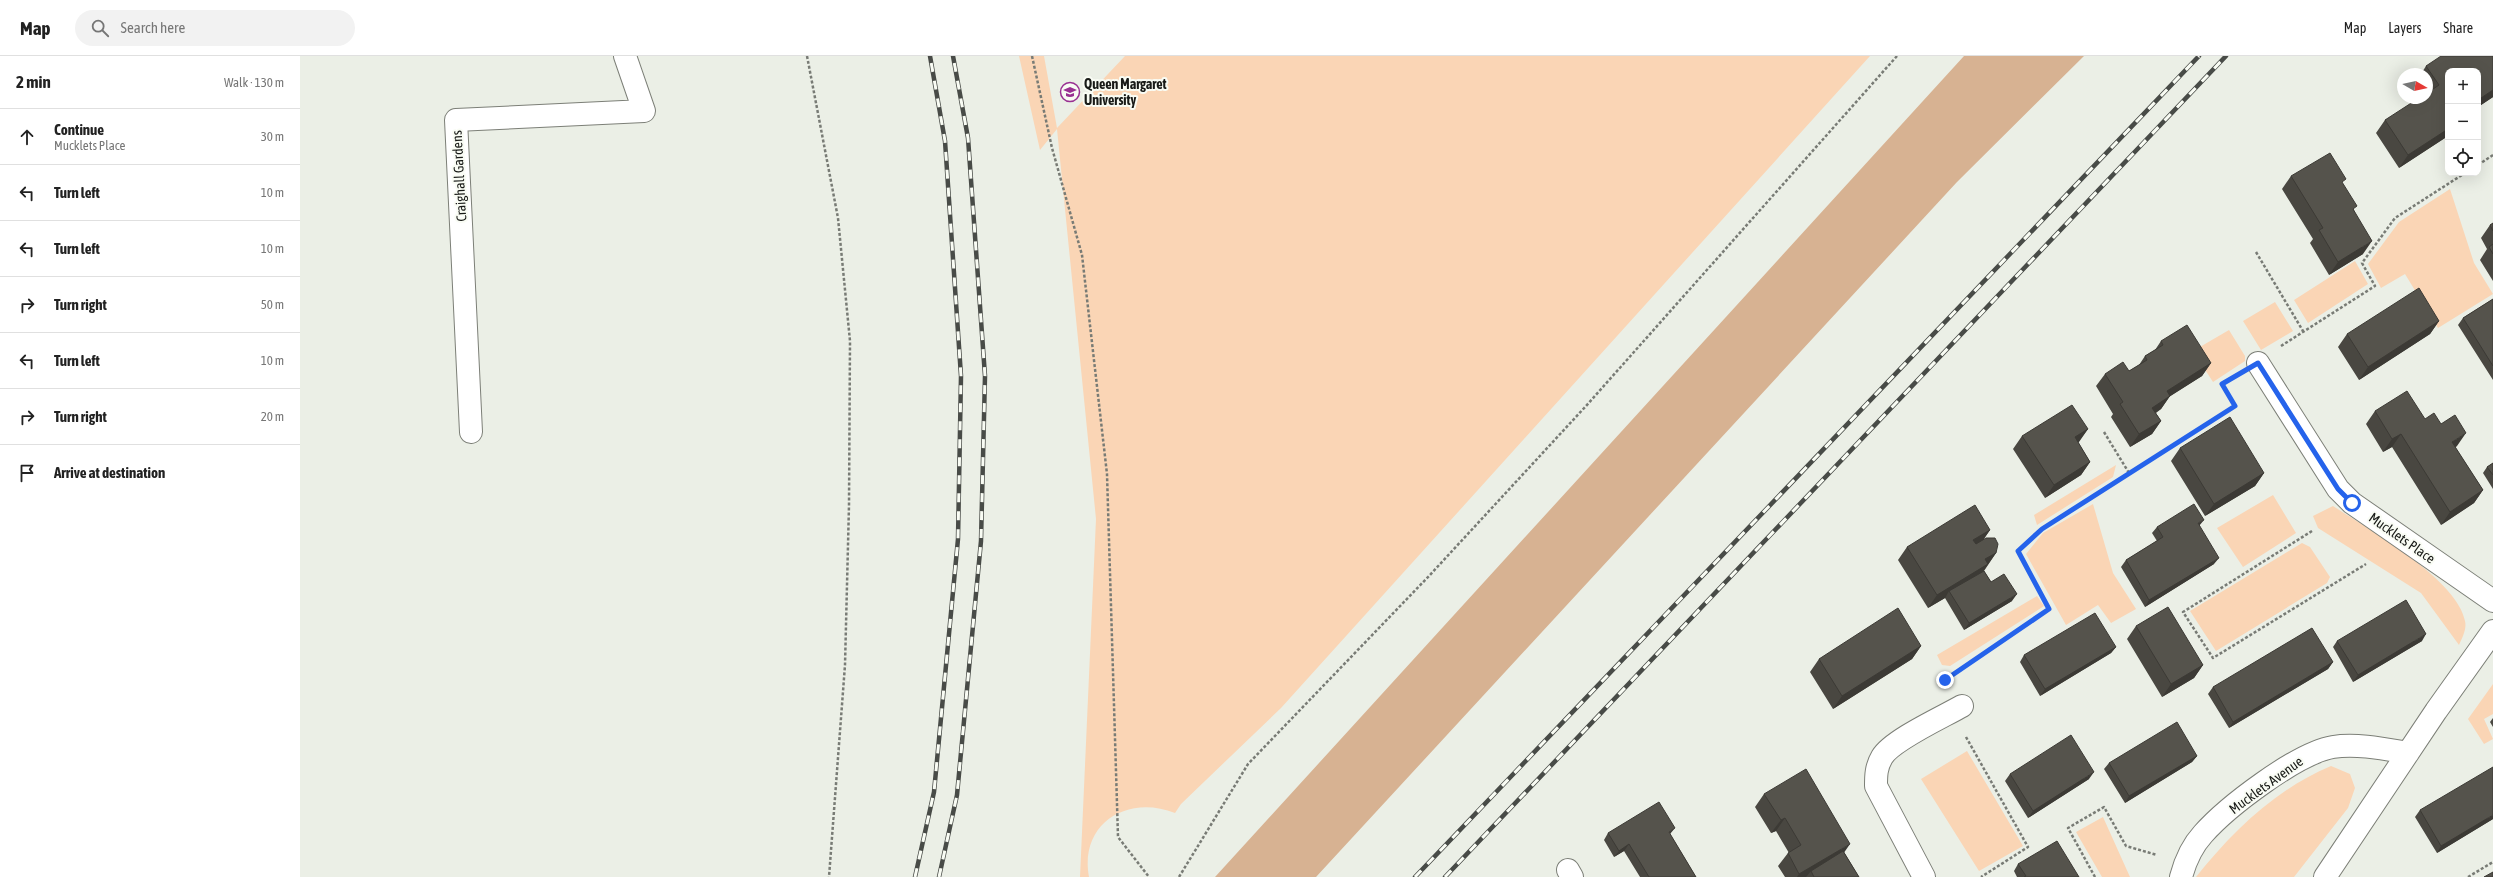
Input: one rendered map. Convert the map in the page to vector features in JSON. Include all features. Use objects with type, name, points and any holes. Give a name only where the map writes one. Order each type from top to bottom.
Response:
[{"type":"street","name":"Craighall Gardens","points":[[471,432],[456,120],[644,111],[625,56]]},
{"type":"street","name":"Mucklets Place","points":[[2258,363],[2343,494],[2352,503],[2493,601]]},
{"type":"street","points":[[2325,877],[2408,753],[2493,631]]},
{"type":"street","points":[[1924,877],[1876,786],[1876,770],[1882,756],[1895,744],[1957,709]]},
{"type":"street","name":"Mucklets Avenue","points":[[2183,870],[2202,834],[2250,793],[2312,752],[2334,747],[2383,748],[2408,753]]},
{"type":"path","points":[[807,56],[838,218],[850,341],[849,505],[845,665],[829,877]]},
{"type":"path","points":[[1032,56],[1052,148],[1082,255],[1108,474],[1118,837],[1149,877]]},
{"type":"path","points":[[1179,877],[1248,764],[1429,576],[1581,412],[1897,56]]},
{"type":"path","points":[[2481,162],[2493,155]]},
{"type":"path","points":[[1945,680],[2049,609],[2018,551],[2042,529],[2235,406],[2222,384],[2258,363],[2303,330],[2375,286],[2362,264],[2395,218],[2460,176]]},
{"type":"path","points":[[2256,252],[2303,330]]},
{"type":"path","points":[[2104,432],[2129,473]]},
{"type":"path","points":[[2312,531],[2183,612],[2213,658],[2366,564]]},
{"type":"path","points":[[1957,709],[2028,846],[1981,877]]},
{"type":"path","points":[[2096,877],[2068,828],[2104,808],[2126,846],[2183,870]]},
{"type":"path","points":[[2468,877],[2493,862]]},
{"type":"shaded area","points":[[1019,56],[1044,56],[1057,128],[1125,56],[1870,56],[1281,708],[1181,804],[1175,813],[1157,808],[1140,807],[1124,811],[1111,818],[1099,828],[1092,842],[1088,858],[1089,877],[1080,877],[1096,519],[1057,129],[1040,150]]},
{"type":"shaded area","points":[[1964,56],[2084,56],[1957,182],[1316,877],[1215,877]]},
{"type":"shaded area","points":[[2450,189],[2474,263],[2493,294],[2438,328],[2405,274],[2381,288],[2368,264],[2399,222]]},
{"type":"shaded area","points":[[2355,261],[2368,284],[2308,323],[2294,300]]},
{"type":"shaded area","points":[[2275,302],[2293,331],[2261,350],[2243,321]]},
{"type":"shaded area","points":[[2229,330],[2245,356],[2245,361],[2213,382],[2193,351]]},
{"type":"shaded area","points":[[2116,465],[2113,477],[2037,525],[2034,515]]},
{"type":"shaded area","points":[[2273,495],[2296,533],[2243,567],[2217,528]]},
{"type":"shaded area","points":[[2093,504],[2113,573],[2136,609],[2111,623],[2098,605],[2066,625],[2026,554],[2043,533]]},
{"type":"shaded area","points":[[2333,506],[2409,556],[2429,572],[2446,589],[2459,605],[2465,621],[2465,630],[2459,645],[2421,593],[2318,528],[2313,516]]},
{"type":"shaded area","points":[[2302,543],[2310,547],[2330,577],[2327,583],[2216,651],[2190,611]]},
{"type":"shaded area","points":[[2037,596],[2044,606],[1950,666],[1942,665],[1937,655]]},
{"type":"shaded area","points":[[2493,684],[2493,714],[2484,719],[2493,739],[2484,744],[2468,719]]},
{"type":"shaded area","points":[[1967,751],[2023,846],[1979,871],[1921,779]]},
{"type":"shaded area","points":[[2331,766],[2350,774],[2355,788],[2348,808],[2294,877],[2196,877],[2240,828],[2274,799],[2311,775]]},
{"type":"shaded area","points":[[2103,817],[2130,877],[2102,877],[2076,832]]},
{"type":"building","points":[[2441,56],[2493,56],[2493,90],[2481,98],[2481,68],[2445,68],[2445,131],[2408,155],[2385,120],[2410,104],[2433,104],[2433,89],[2439,85],[2433,76],[2433,68],[2427,68],[2426,66]]},
{"type":"building","points":[[2330,153],[2346,179],[2342,182],[2357,206],[2353,209],[2372,241],[2338,262],[2319,230],[2323,228],[2291,176]]},
{"type":"building","points":[[2493,223],[2493,231],[2490,225]]},
{"type":"building","points":[[2493,244],[2493,254],[2489,247]]},
{"type":"building","points":[[2419,288],[2439,321],[2368,367],[2347,334]]},
{"type":"building","points":[[2493,299],[2493,366],[2463,318]]},
{"type":"building","points":[[2187,325],[2211,363],[2167,391],[2170,396],[2152,408],[2161,421],[2139,434],[2120,404],[2123,402],[2105,374],[2123,362],[2129,371],[2147,360],[2145,356],[2163,345],[2161,341]]},
{"type":"building","points":[[2407,391],[2425,419],[2434,413],[2441,424],[2455,415],[2466,433],[2452,442],[2483,490],[2450,512],[2401,434],[2392,439],[2375,411]]},
{"type":"building","points":[[2072,405],[2088,429],[2075,437],[2090,462],[2054,485],[2022,436]]},
{"type":"building","points":[[2230,417],[2264,473],[2214,504],[2180,448]]},
{"type":"building","points":[[2493,463],[2493,475],[2487,467]]},
{"type":"building","points":[[2194,504],[2204,520],[2198,523],[2219,558],[2149,600],[2126,560],[2163,537],[2157,527]]},
{"type":"building","points":[[1975,505],[1990,530],[1973,540],[1976,544],[1986,538],[1995,538],[1998,544],[1996,553],[1985,559],[1988,564],[1937,595],[1907,547]]},
{"type":"building","points":[[1984,571],[1991,582],[2004,574],[2017,594],[1969,623],[1949,591]]},
{"type":"building","points":[[2406,600],[2426,634],[2358,675],[2337,641]]},
{"type":"building","points":[[2168,607],[2203,665],[2171,684],[2136,626]]},
{"type":"building","points":[[1898,608],[1921,646],[1842,696],[1819,659]]},
{"type":"building","points":[[2095,613],[2116,647],[2045,689],[2024,655]]},
{"type":"building","points":[[2312,628],[2333,662],[2233,722],[2213,687]]},
{"type":"building","points":[[2177,722],[2197,756],[2129,796],[2109,763]]},
{"type":"building","points":[[2071,735],[2094,772],[2033,811],[2010,774]]},
{"type":"building","points":[[2493,767],[2493,815],[2441,846],[2420,810]]},
{"type":"building","points":[[1806,769],[1850,844],[1799,874],[1788,853],[1801,845],[1785,818],[1781,820],[1764,794]]},
{"type":"building","points":[[1659,802],[1675,828],[1669,832],[1696,877],[1649,877],[1629,844],[1619,851],[1608,833]]},
{"type":"building","points":[[2057,841],[2079,877],[2024,877],[2026,876],[2018,864]]},
{"type":"building","points":[[1843,851],[1859,877],[1814,877],[1811,871]]},
{"type":"building","points":[[2493,872],[2493,877],[2484,877]]},
{"type":"railway","points":[[915,877],[934,792],[958,539],[961,376],[945,141],[930,56]]},
{"type":"railway","points":[[939,877],[957,795],[981,541],[985,376],[968,138],[953,56]]},
{"type":"railway","points":[[1415,877],[2199,56]]},
{"type":"railway","points":[[1445,877],[2226,56]]},
{"type":"place","name":"Queen Margaret University","points":[[1070,92]]},
{"type":"route","points":[[1945,680],[2049,609],[2018,551],[2042,529],[2235,406],[2222,384],[2258,363],[2338,489],[2352,503]]}]
